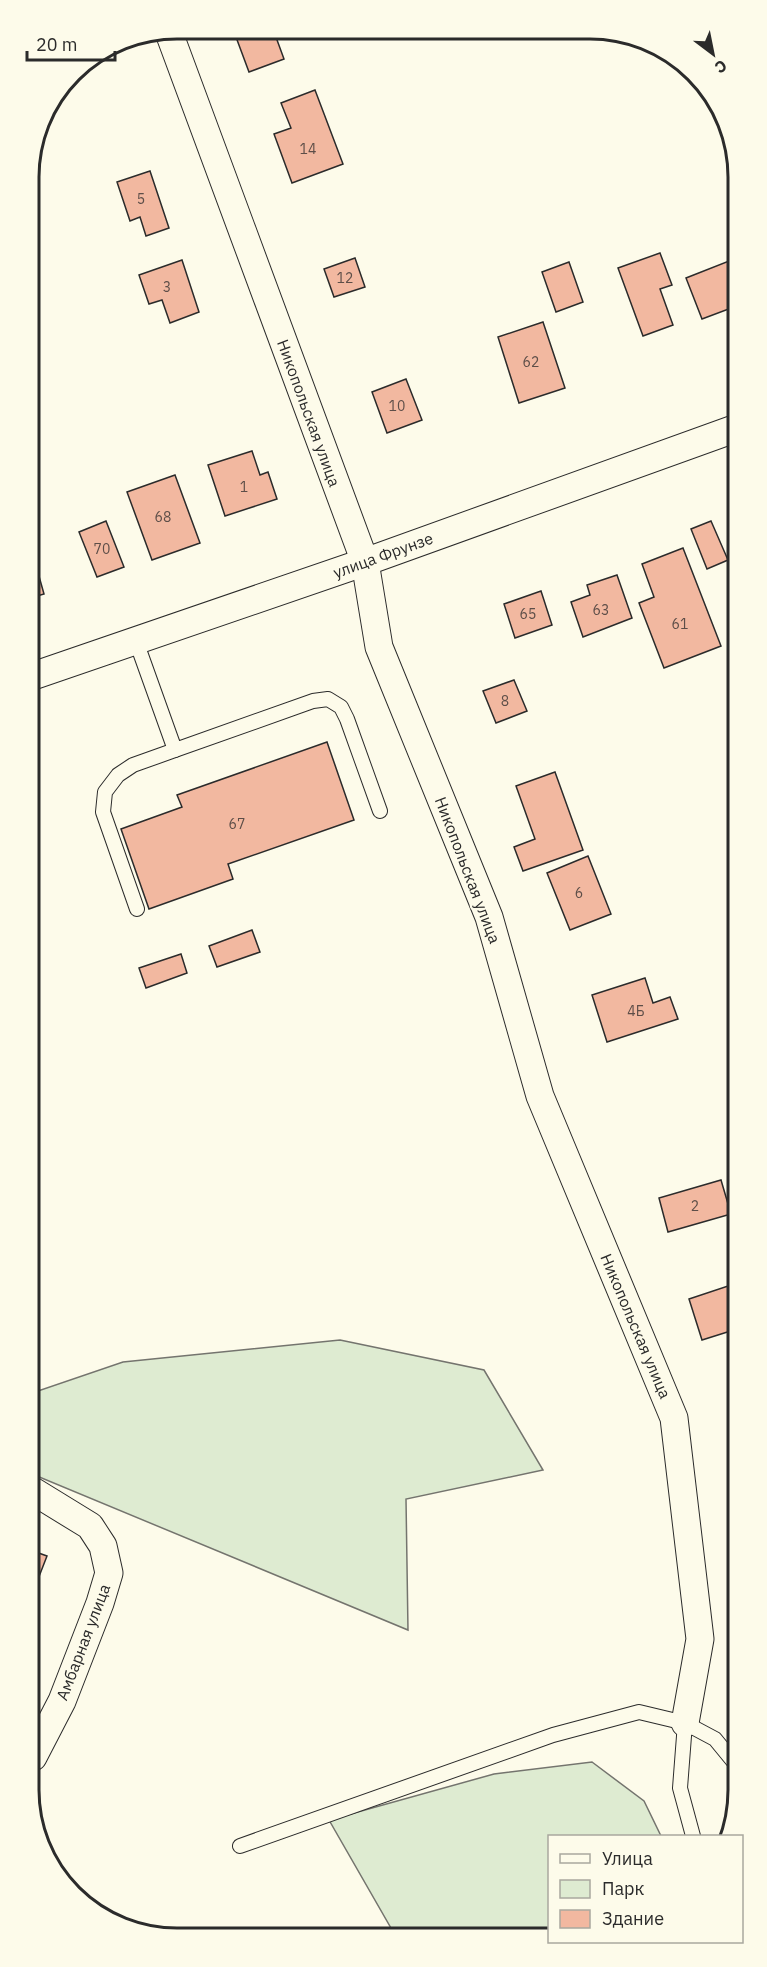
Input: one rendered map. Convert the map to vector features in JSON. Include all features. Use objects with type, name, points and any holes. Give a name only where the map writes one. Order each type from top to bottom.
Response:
[{"type":"street","name":"Никопольская улица","points":[[171,39],[365,562],[380,647],[489,917],[540,1096],[674,1418],[700,1639],[685,1723]]},
{"type":"street","name":"улица Фрунзе","points":[[39,674],[365,562],[728,431]]},
{"type":"street","name":"Амбарная улица","points":[[39,1495],[90,1526],[103,1546],[109,1573],[100,1604],[62,1701],[39,1745]]},
{"type":"lane","points":[[136,640],[175,750]]},
{"type":"lane","points":[[137,909],[103,812],[105,792],[118,775],[133,765],[313,701],[328,699],[341,707],[347,719],[380,811]]},
{"type":"lane","points":[[240,1846],[564,1732],[639,1712],[685,1723],[715,1739],[728,1755]]},
{"type":"lane","points":[[685,1723],[680,1788],[693,1835]]},
{"type":"green space","points":[[340,1340],[484,1370],[543,1470],[406,1499],[408,1630],[39,1477],[39,1391],[123,1362]]},
{"type":"green space","points":[[592,1762],[644,1801],[661,1835],[548,1835],[548,1928],[391,1928],[329,1820],[494,1774]]},
{"type":"building","points":[[237,39],[277,39],[284,59],[249,72]]},
{"type":"building","points":[[315,90],[343,164],[292,183],[274,134],[291,128],[281,103]]},
{"type":"building","points":[[150,171],[169,228],[146,236],[140,217],[130,221],[117,182]]},
{"type":"building","points":[[660,253],[672,285],[660,289],[673,325],[643,336],[618,268]]},
{"type":"building","points":[[355,258],[365,287],[334,297],[324,269]]},
{"type":"building","points":[[182,260],[199,312],[170,323],[162,300],[149,304],[139,275]]},
{"type":"building","points":[[728,261],[728,309],[702,319],[686,278]]},
{"type":"building","points":[[569,262],[583,302],[556,312],[542,272]]},
{"type":"building","points":[[543,322],[565,388],[519,403],[498,337]]},
{"type":"building","points":[[406,379],[422,420],[387,433],[372,392]]},
{"type":"building","points":[[252,451],[260,475],[268,472],[277,499],[225,516],[208,465]]},
{"type":"building","points":[[175,475],[200,543],[152,560],[127,492]]},
{"type":"building","points":[[106,521],[124,567],[97,577],[79,532]]},
{"type":"building","points":[[711,521],[728,560],[707,569],[691,529]]},
{"type":"building","points":[[683,548],[721,646],[664,668],[639,603],[654,597],[642,564]]},
{"type":"building","points":[[617,575],[632,618],[583,637],[571,602],[590,595],[587,585]]},
{"type":"building","points":[[39,576],[44,594],[39,595]]},
{"type":"building","points":[[541,591],[552,625],[515,638],[504,604]]},
{"type":"building","points":[[514,680],[527,711],[496,723],[483,691]]},
{"type":"building","points":[[327,742],[354,820],[228,864],[233,879],[149,909],[121,829],[182,807],[177,795]]},
{"type":"building","points":[[555,772],[583,850],[523,871],[514,847],[535,839],[516,786]]},
{"type":"building","points":[[588,856],[611,914],[570,930],[547,873]]},
{"type":"building","points":[[252,930],[260,952],[217,967],[209,946]]},
{"type":"building","points":[[181,954],[187,973],[146,988],[139,968]]},
{"type":"building","points":[[645,978],[653,1003],[670,997],[678,1019],[607,1042],[592,995]]},
{"type":"building","points":[[721,1180],[728,1204],[728,1215],[668,1232],[659,1198]]},
{"type":"building","points":[[728,1286],[728,1332],[702,1340],[689,1299]]},
{"type":"building","points":[[39,1553],[47,1556],[39,1577]]}]
